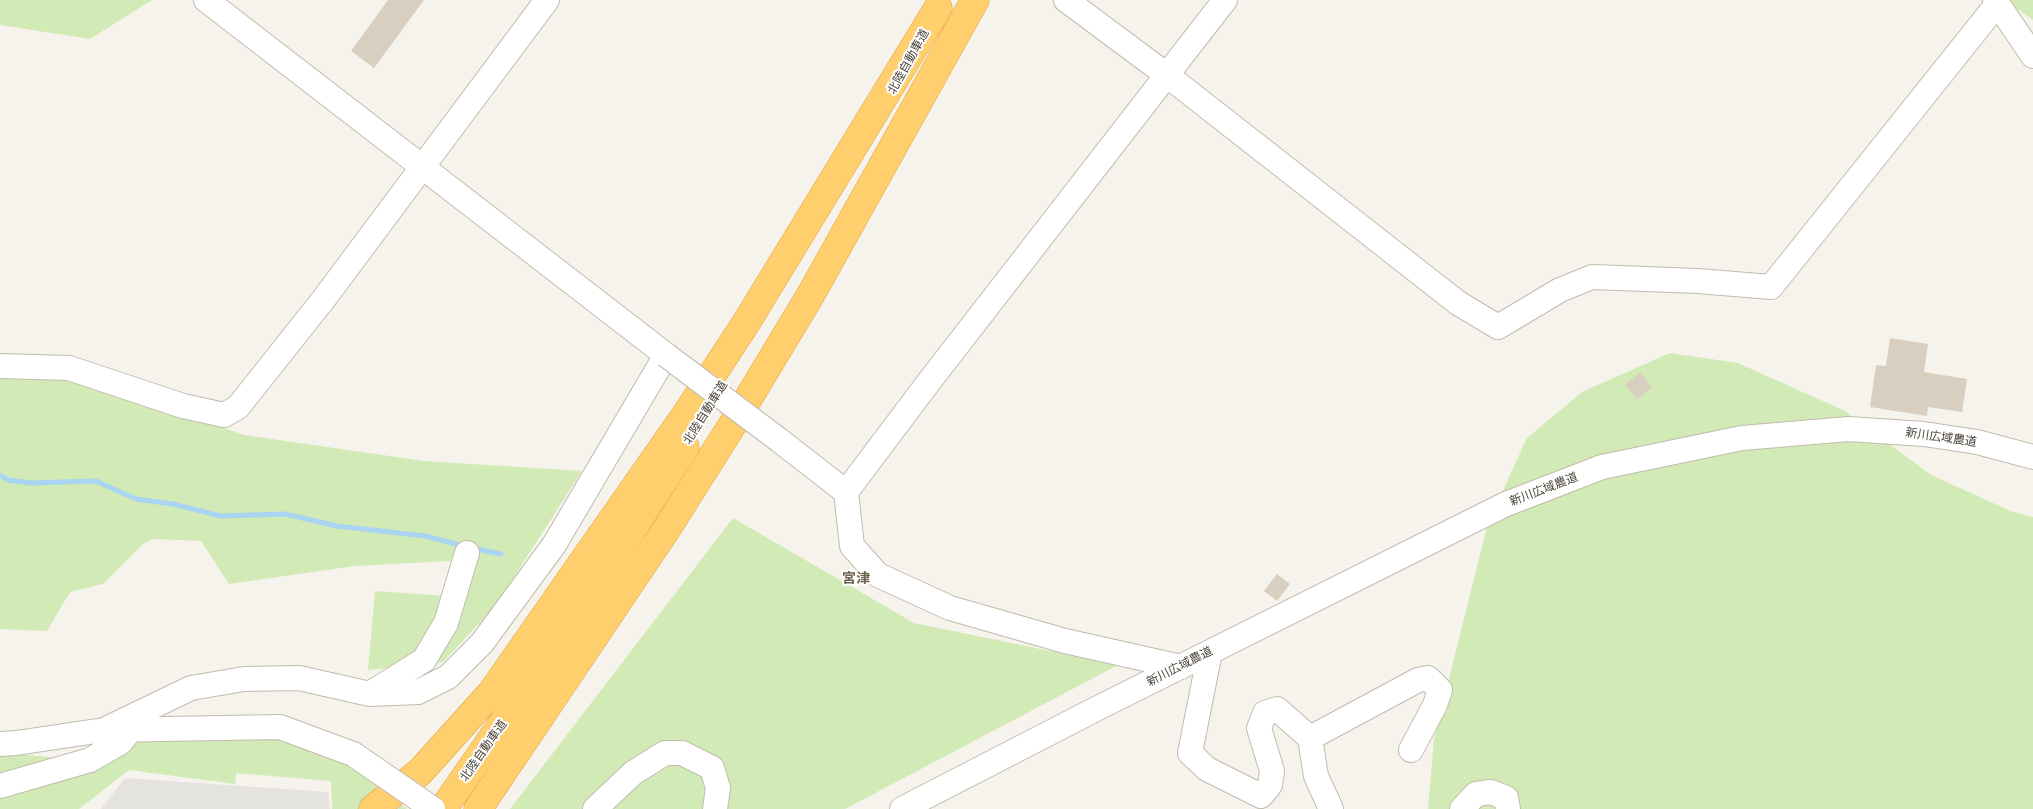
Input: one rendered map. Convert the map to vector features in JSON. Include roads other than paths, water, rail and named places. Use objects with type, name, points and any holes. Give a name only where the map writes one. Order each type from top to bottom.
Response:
[{"type":"highway","points":[[478,809],[599,632],[726,435],[815,287],[975,0]]},
{"type":"highway","points":[[374,809],[420,772],[492,692],[504,676],[694,402],[941,4]]},
{"type":"highway","name":"北陸自動車道","points":[[444,809],[575,619],[710,408],[792,271],[941,4]]},
{"type":"street","points":[[206,0],[846,492]]},
{"type":"street","points":[[0,366],[69,368],[183,406],[224,415],[238,407],[423,166],[547,0]]},
{"type":"street","points":[[1066,0],[1168,76],[1458,303],[1498,327],[1560,290],[1592,277],[1698,281],[1771,287],[1997,2],[2033,56]]},
{"type":"street","points":[[1181,667],[1065,642],[950,608],[878,575],[852,546],[846,492],[928,383],[1226,0]]},
{"type":"street","points":[[104,730],[191,688],[244,679],[299,678],[370,694],[418,692],[448,677],[482,643],[554,545],[666,355]]},
{"type":"street","name":"新川広域農道","points":[[908,806],[1096,709],[1506,504],[1602,468],[1742,438],[1849,429],[1924,434],[1977,442],[2033,457]]},
{"type":"street","points":[[370,694],[424,660],[446,623],[468,553]]},
{"type":"street","points":[[1210,652],[1190,753],[1207,769],[1261,796],[1270,785],[1272,771],[1259,728],[1265,712],[1276,709],[1289,718],[1310,738],[1316,776],[1331,809]]},
{"type":"street","points":[[1310,738],[1418,680],[1428,678],[1440,690],[1435,705],[1410,750]]},
{"type":"street","points":[[0,744],[104,730],[280,727],[352,754],[433,809]]},
{"type":"street","points":[[0,786],[90,760],[121,742],[131,729]]},
{"type":"street","points":[[595,809],[633,773],[666,753],[682,753],[712,768],[718,788],[715,809]]},
{"type":"street","points":[[1462,809],[1476,794],[1491,792],[1506,798],[1508,809]]},
{"type":"waterway","points":[[0,475],[8,480],[31,483],[96,481],[136,499],[173,504],[221,516],[285,514],[337,526],[425,536],[464,546]]},
{"type":"waterway","points":[[472,548],[501,554]]},
{"type":"district","name":"宮津","points":[[856,579]]}]
